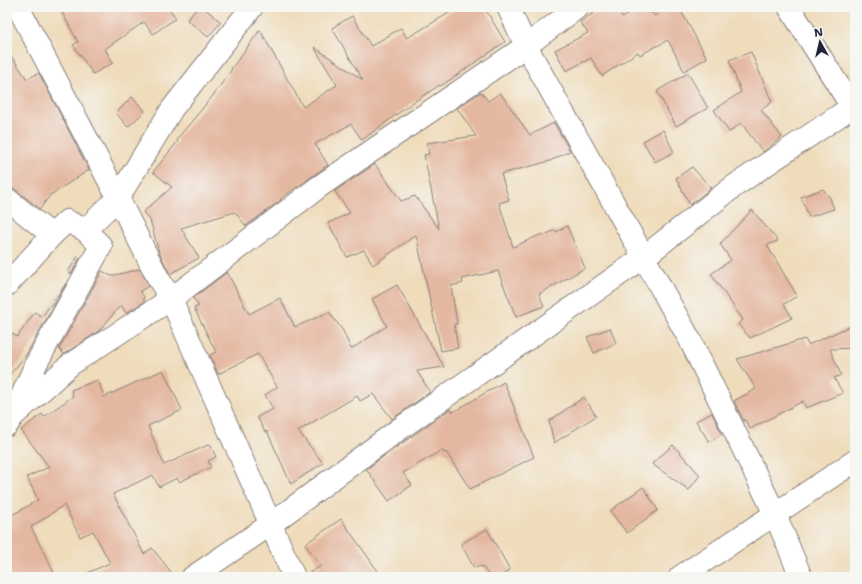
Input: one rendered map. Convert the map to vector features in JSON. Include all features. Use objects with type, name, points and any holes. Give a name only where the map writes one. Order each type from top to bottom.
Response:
[{"type":"street","points":[[18,7],[158,278],[171,299],[294,577]]},
{"type":"street","points":[[508,7],[526,46],[690,340],[775,514],[802,577]]},
{"type":"street","points":[[10,421],[71,364],[171,299],[320,186],[526,46],[578,7]]},
{"type":"street","points":[[193,577],[271,524],[398,430],[644,257],[733,187],[854,106],[789,7]]},
{"type":"street","points":[[85,230],[118,198],[172,109],[244,10]]},
{"type":"street","points":[[7,199],[52,235]]},
{"type":"street","points":[[7,285],[52,235],[67,221],[85,230],[101,246],[37,362],[10,421]]},
{"type":"street","points":[[680,577],[855,461]]},
{"type":"building","points":[[59,7],[168,7],[176,18],[153,34],[144,22],[105,49],[113,63],[93,74],[73,45],[78,42]]},
{"type":"building","points":[[198,7],[203,7],[221,22],[208,37],[187,20]]},
{"type":"building","points":[[459,7],[484,7],[505,42],[441,86],[440,85],[412,103],[362,140],[351,124],[315,144],[328,165],[280,199],[281,200],[246,226],[235,212],[181,228],[199,258],[170,274],[159,252],[150,220],[143,212],[172,187],[153,172],[178,141],[177,139],[221,86],[231,69],[260,30],[303,107],[337,85],[314,47],[363,80],[332,28],[352,16],[371,46],[401,28],[407,38]]},
{"type":"building","points":[[603,7],[615,7],[623,18],[635,7],[646,7],[655,16],[665,7],[678,7],[707,58],[684,71],[668,40],[640,55],[638,52],[602,76],[591,58],[566,71],[555,50],[588,33],[580,22]]},
{"type":"building","points":[[7,50],[27,79],[39,73],[89,170],[51,194],[40,209],[15,189],[7,187]]},
{"type":"building","points":[[751,52],[772,102],[761,110],[782,137],[763,152],[741,123],[729,132],[714,110],[741,92],[729,60]]},
{"type":"building","points":[[688,73],[708,108],[676,126],[657,91]]},
{"type":"building","points":[[481,92],[488,101],[500,93],[530,135],[554,123],[570,151],[550,161],[501,174],[509,200],[499,203],[513,247],[542,234],[543,236],[555,230],[556,232],[567,226],[585,268],[539,294],[544,306],[516,317],[498,271],[462,279],[463,283],[451,286],[457,324],[454,324],[458,348],[441,351],[416,235],[373,265],[364,250],[347,257],[328,223],[350,213],[335,191],[375,164],[401,201],[415,196],[439,229],[424,155],[429,154],[427,143],[476,136],[457,108]]},
{"type":"building","points":[[132,97],[145,111],[128,127],[116,113]]},
{"type":"building","points":[[663,130],[674,152],[655,162],[643,141]]},
{"type":"building","points":[[692,167],[711,188],[690,205],[676,178]]},
{"type":"building","points":[[823,189],[830,198],[834,209],[809,217],[801,197]]},
{"type":"building","points":[[752,210],[778,241],[767,245],[797,296],[784,304],[792,318],[750,338],[738,324],[743,320],[711,274],[731,260],[720,244]]},
{"type":"building","points":[[78,256],[80,258],[71,274],[68,272]]},
{"type":"building","points":[[140,269],[149,286],[140,291],[144,297],[144,302],[126,313],[121,305],[99,331],[64,354],[59,349],[102,271],[111,276]]},
{"type":"building","points":[[227,272],[249,314],[280,298],[295,327],[329,312],[343,331],[351,349],[387,326],[372,299],[397,285],[444,367],[417,371],[430,392],[392,419],[373,394],[360,401],[357,396],[298,431],[323,463],[291,484],[267,431],[265,432],[257,417],[273,409],[265,395],[277,387],[258,354],[218,374],[210,355],[216,352],[194,308],[199,306],[193,298]]},
{"type":"building","points":[[67,282],[26,355],[7,378],[7,329],[17,337],[35,312],[42,317]]},
{"type":"building","points":[[855,324],[855,348],[830,349],[841,375],[834,378],[843,393],[806,408],[803,401],[750,429],[745,420],[744,421],[734,401],[756,389],[737,359],[805,339],[808,345]]},
{"type":"building","points":[[610,328],[616,343],[594,353],[587,337]]},
{"type":"building","points":[[163,370],[182,410],[148,426],[164,465],[210,444],[216,457],[208,461],[211,467],[179,482],[177,478],[159,487],[153,475],[113,494],[144,554],[152,548],[175,577],[78,577],[110,563],[93,531],[80,537],[64,505],[31,527],[56,577],[7,577],[7,518],[38,500],[27,477],[49,467],[21,430],[42,414],[44,417],[73,396],[71,390],[98,380],[104,397]]},
{"type":"building","points":[[504,382],[534,457],[470,489],[446,452],[444,453],[442,450],[403,473],[412,485],[389,501],[366,469],[450,409],[453,412]]},
{"type":"building","points":[[584,397],[596,416],[554,443],[549,421]]},
{"type":"building","points":[[712,413],[722,434],[709,442],[696,421]]},
{"type":"building","points":[[673,445],[700,475],[689,490],[652,464]]},
{"type":"building","points":[[643,487],[658,510],[627,533],[610,511]]},
{"type":"building","points":[[341,519],[382,577],[306,577],[306,575],[321,566],[305,544]]},
{"type":"building","points":[[487,529],[510,570],[499,577],[490,577],[482,566],[474,568],[461,544]]}]
